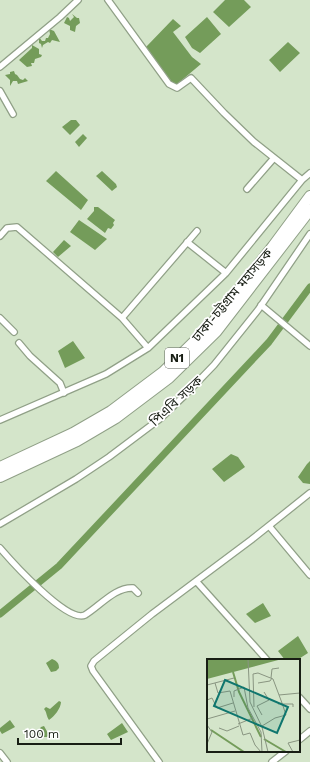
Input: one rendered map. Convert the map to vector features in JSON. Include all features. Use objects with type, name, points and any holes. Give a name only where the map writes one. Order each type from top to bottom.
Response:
[{"type":"highway","name":"ঢাকা-চট্টগ্রাম মহাসড়ক","points":[[0,467],[73,433],[111,411],[163,372],[210,326],[310,196]]},
{"type":"highway","name":"ঢাকা-চট্টগ্রাম মহাসড়ক","points":[[0,477],[77,440],[116,418],[169,378],[216,332],[310,210]]},
{"type":"street","points":[[0,67],[78,0]]},
{"type":"street","points":[[108,0],[169,84],[177,88],[191,78],[254,142],[302,180]]},
{"type":"street","points":[[0,91],[13,114]]},
{"type":"street","points":[[247,189],[274,158]]},
{"type":"street","points":[[0,420],[106,374],[148,348],[226,273],[302,180],[310,173]]},
{"type":"street","points":[[0,234],[7,228],[17,226],[122,318],[148,348]]},
{"type":"street","points":[[122,318],[197,231]]},
{"type":"street","name":"পিএবি সড়ক","points":[[0,524],[104,461],[161,418],[214,365],[261,305],[310,234]]},
{"type":"street","points":[[187,242],[226,273]]},
{"type":"street","points":[[261,305],[310,346]]},
{"type":"street","points":[[0,318],[14,332]]},
{"type":"street","points":[[19,343],[30,356],[60,383],[64,393]]},
{"type":"street","points":[[159,762],[93,671],[91,666],[94,661],[152,614],[269,526],[310,493]]},
{"type":"street","points":[[269,526],[310,575]]},
{"type":"street","points":[[0,548],[21,573],[45,595],[74,615],[80,617],[126,588],[133,588],[138,593]]},
{"type":"street","points":[[196,581],[266,659]]},
{"type":"street","points":[[300,698],[310,710]]},
{"type":"street","points":[[300,739],[310,731]]},
{"type":"street","points":[[272,762],[285,752]]},
{"type":"street","points":[[0,753],[7,762]]},
{"type":"shaded area","points":[[225,0],[244,0],[251,7],[229,27],[213,12]]},
{"type":"shaded area","points":[[72,14],[79,18],[80,23],[76,26],[75,32],[70,30],[70,26],[64,23],[67,17],[70,21],[74,17]]},
{"type":"shaded area","points":[[207,17],[221,34],[200,53],[192,48],[185,37]]},
{"type":"shaded area","points":[[173,19],[181,26],[173,32],[192,57],[201,64],[176,85],[171,81],[146,47]]},
{"type":"shaded area","points":[[49,29],[54,31],[60,42],[52,40],[50,43],[48,42],[43,45],[42,48],[41,44],[39,43],[39,37],[42,41],[45,41],[50,34]]},
{"type":"shaded area","points":[[288,42],[300,53],[280,72],[269,60]]},
{"type":"shaded area","points":[[32,45],[39,49],[39,54],[42,55],[41,57],[35,59],[34,63],[31,63],[32,66],[27,67],[19,60],[32,48]]},
{"type":"shaded area","points":[[14,71],[20,79],[23,80],[25,78],[28,81],[18,84],[17,81],[13,81],[10,86],[10,80],[5,75]]},
{"type":"shaded area","points":[[71,120],[76,120],[80,125],[70,135],[62,127]]},
{"type":"shaded area","points":[[83,134],[87,138],[79,147],[75,142]]},
{"type":"shaded area","points":[[56,171],[88,200],[81,210],[46,181]]},
{"type":"shaded area","points":[[102,171],[116,184],[117,187],[112,191],[96,176]]},
{"type":"shaded area","points":[[94,207],[98,207],[115,220],[111,229],[108,228],[105,233],[87,219],[94,211]]},
{"type":"shaded area","points":[[79,220],[107,239],[95,250],[70,232]]},
{"type":"shaded area","points":[[64,240],[71,246],[58,257],[53,252]]},
{"type":"shaded area","points":[[73,341],[85,358],[65,368],[58,351]]},
{"type":"shaded area","points":[[231,454],[238,457],[245,467],[224,482],[212,469]]},
{"type":"shaded area","points":[[310,461],[310,484],[303,483],[298,477]]},
{"type":"shaded area","points":[[263,603],[271,616],[255,623],[246,614]]},
{"type":"shaded area","points":[[298,636],[308,653],[299,659],[284,659],[278,651]]},
{"type":"shaded area","points":[[52,659],[57,662],[59,668],[56,671],[51,672],[46,663]]},
{"type":"shaded area","points":[[59,701],[61,704],[59,710],[49,720],[44,709],[46,707],[50,709]]},
{"type":"shaded area","points":[[10,720],[15,727],[2,734],[0,728]]},
{"type":"shaded area","points":[[122,723],[128,732],[111,740],[107,734]]},
{"type":"shaded area","points":[[44,726],[49,735],[47,737],[42,735],[39,736],[38,731]]},
{"type":"waterway","points":[[0,614],[59,566],[269,342],[310,287]]}]
